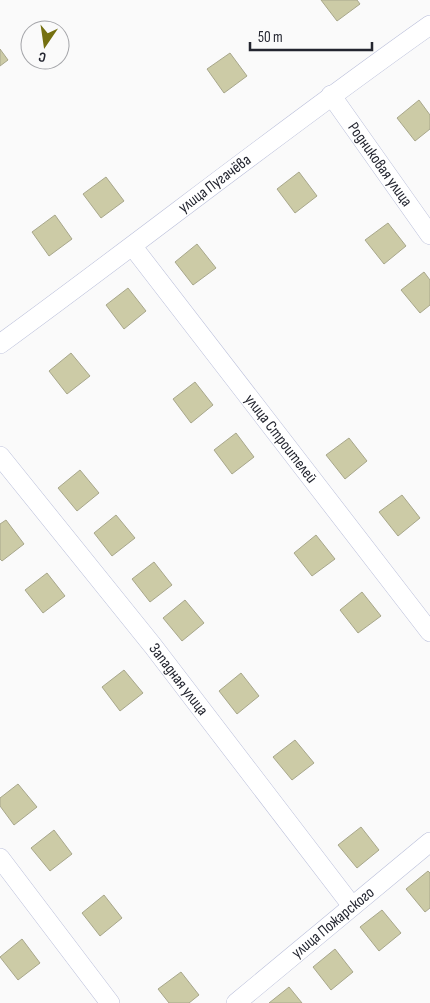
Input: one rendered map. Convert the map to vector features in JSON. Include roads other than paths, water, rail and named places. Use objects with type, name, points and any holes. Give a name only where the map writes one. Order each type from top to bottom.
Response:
[{"type":"street","name":"улица Пугачёва","points":[[0,344],[133,246],[331,95],[430,25]]},
{"type":"street","name":"Родниковая улица","points":[[331,95],[430,234]]},
{"type":"street","name":"улица Строителей","points":[[133,246],[430,632]]},
{"type":"street","name":"Западная улица","points":[[0,456],[153,646],[352,906]]},
{"type":"street","name":"улица Пожарского","points":[[236,1003],[430,842]]},
{"type":"street","points":[[0,858],[110,1003]]}]
